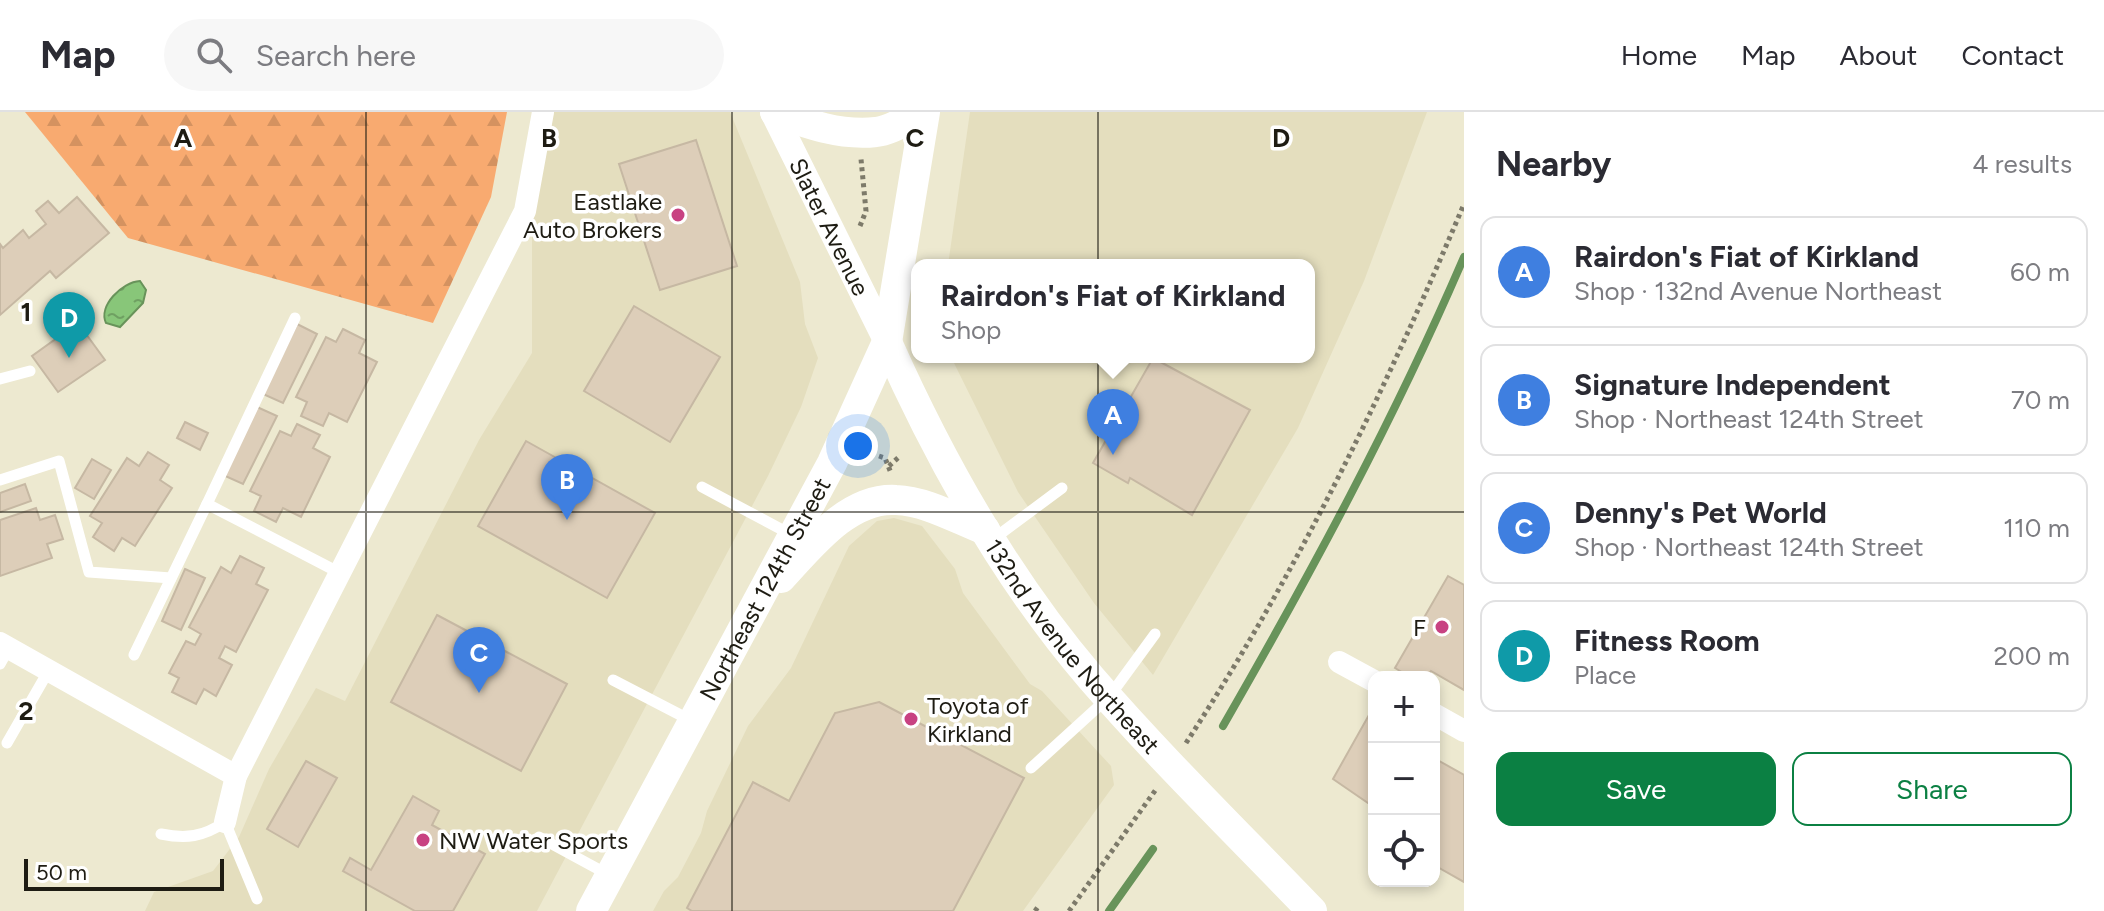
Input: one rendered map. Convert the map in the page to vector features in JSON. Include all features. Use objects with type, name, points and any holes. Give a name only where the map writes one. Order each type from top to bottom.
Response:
[{"type":"main road","points":[[774,112],[811,126],[843,132],[878,132],[924,112]]},
{"type":"main road","name":"Northeast 124th Street","points":[[591,911],[832,463],[887,342],[924,112]]},
{"type":"main road","name":"132nd Avenue Northeast","points":[[887,342],[915,405],[988,535],[1037,608],[1109,697],[1308,910]]},
{"type":"main road","points":[[753,610],[822,536],[847,515],[871,503],[895,500],[921,505],[988,535]]},
{"type":"street","points":[[225,822],[236,776],[525,211],[543,112]]},
{"type":"street","name":"Slater Avenue","points":[[774,112],[887,342]]},
{"type":"street","points":[[3,652],[49,670],[236,776]]},
{"type":"street","points":[[1339,662],[1368,678]]},
{"type":"street","points":[[1440,717],[1464,731]]},
{"type":"lane","points":[[134,655],[295,318]]},
{"type":"lane","points":[[0,379],[30,371]]},
{"type":"lane","points":[[0,480],[59,461],[89,572],[171,578]]},
{"type":"lane","points":[[702,487],[793,536]]},
{"type":"lane","points":[[988,535],[1062,488]]},
{"type":"lane","points":[[207,504],[340,573]]},
{"type":"lane","points":[[1031,768],[1109,697],[1155,634]]},
{"type":"lane","points":[[7,743],[49,670]]},
{"type":"lane","points":[[613,680],[693,721]]},
{"type":"lane","points":[[161,834],[184,838],[209,833],[225,822],[257,899]]},
{"type":"lane","points":[[539,837],[610,876]]},
{"type":"path","points":[[860,146],[866,211],[860,226]]},
{"type":"path","points":[[1196,728],[1315,526],[1384,387],[1464,204]]},
{"type":"path","points":[[866,211],[873,220]]},
{"type":"path","points":[[879,456],[889,466],[899,457]]},
{"type":"path","points":[[1069,911],[1150,797]]},
{"type":"shaded area","points":[[554,112],[730,112],[800,282],[805,324],[818,358],[801,407],[768,476],[537,911],[145,911],[154,892],[213,871],[239,837],[269,769],[316,688],[345,701],[479,440],[532,353],[532,221]]},
{"type":"shaded area","points":[[970,112],[1427,112],[1364,281],[1298,428],[1153,675],[1094,603],[1018,492],[954,363],[1315,363],[1315,259],[949,259]]},
{"type":"shaded area","name":"Toyota of Kirkland","points":[[894,518],[922,526],[955,569],[963,593],[1030,684],[1042,691],[1111,766],[1114,785],[1023,911],[653,911],[664,891],[678,877],[701,833],[707,811],[748,726],[791,668],[849,546],[877,521]]},
{"type":"green space","points":[[25,112],[507,112],[491,197],[433,323],[128,238]]},
{"type":"water","points":[[140,281],[146,290],[143,303],[120,327],[106,323],[105,309],[113,296],[133,282]]},
{"type":"building","name":"Eastlake Auto Brokers","points":[[696,140],[737,266],[660,290],[619,164]]},
{"type":"building","points":[[77,197],[109,233],[56,278],[50,271],[0,315],[0,244],[3,248],[23,230],[29,238],[46,224],[36,211],[48,201],[59,213]]},
{"type":"building","name":"Eastlake Auto Brokers","points":[[634,306],[720,357],[670,442],[584,391]]},
{"type":"building","points":[[78,323],[105,360],[58,392],[32,356]]},
{"type":"building","points":[[297,324],[317,334],[283,403],[263,394]]},
{"type":"building","points":[[343,329],[365,340],[359,353],[377,362],[347,422],[329,413],[323,426],[301,416],[307,402],[296,397],[326,337],[336,342]]},
{"type":"building","points":[[1150,363],[1162,363],[1250,410],[1192,515],[1130,478],[1128,483],[1093,463]]},
{"type":"building","points":[[257,407],[277,416],[243,484],[223,475]]},
{"type":"building","points":[[185,422],[208,433],[200,450],[177,438]]},
{"type":"building","points":[[297,424],[320,435],[313,448],[330,457],[301,517],[283,508],[276,522],[254,511],[261,496],[250,491],[280,431],[291,436]]},
{"type":"building","points":[[526,441],[655,513],[607,598],[478,526]]},
{"type":"building","points":[[148,452],[169,465],[160,480],[172,488],[135,546],[122,538],[114,551],[93,537],[102,523],[90,516],[127,458],[139,466]]},
{"type":"building","points":[[92,459],[111,470],[94,499],[75,488]]},
{"type":"building","points":[[25,484],[31,501],[0,512],[0,493]]},
{"type":"building","points":[[36,508],[40,520],[55,515],[63,539],[47,544],[52,558],[0,576],[0,520]]},
{"type":"building","points":[[240,556],[264,568],[256,584],[268,590],[236,652],[225,646],[219,658],[232,665],[216,696],[204,689],[196,704],[172,692],[179,678],[169,673],[186,641],[195,645],[201,634],[189,627],[221,567],[231,573]]},
{"type":"building","points":[[185,569],[205,578],[181,630],[162,621]]},
{"type":"building","name":"F","points":[[1448,576],[1464,585],[1464,690],[1440,676],[1440,671],[1400,671],[1395,668]]},
{"type":"building","points":[[437,615],[567,684],[521,771],[391,702]]},
{"type":"building","points":[[879,702],[1024,778],[953,911],[692,911],[687,908],[753,782],[789,801],[835,713]]},
{"type":"building","points":[[1368,717],[1368,803],[1333,779]]},
{"type":"building","points":[[306,761],[337,778],[298,847],[267,829]]},
{"type":"building","points":[[1440,761],[1464,775],[1464,882],[1440,868]]},
{"type":"building","name":"NW Water Sports","points":[[413,796],[439,811],[432,825],[485,854],[453,911],[415,911],[343,871],[350,858],[371,870]]},
{"type":"waterway","points":[[1223,726],[1350,495],[1409,378],[1464,257]]},
{"type":"waterway","points":[[1109,911],[1153,849]]},
{"type":"place","name":"Eastlake Auto Brokers","points":[[678,215]]},
{"type":"place","name":"Fitness Room","points":[[69,358]]},
{"type":"place","name":"Rairdon's Fiat of Kirkland","points":[[1113,455]]},
{"type":"place","name":"Signature Independent","points":[[567,520]]},
{"type":"place","name":"F","points":[[1442,627]]},
{"type":"place","name":"Denny's Pet World","points":[[479,693]]},
{"type":"place","name":"Toyota of Kirkland","points":[[911,719]]},
{"type":"place","name":"NW Water Sports","points":[[423,840]]}]
